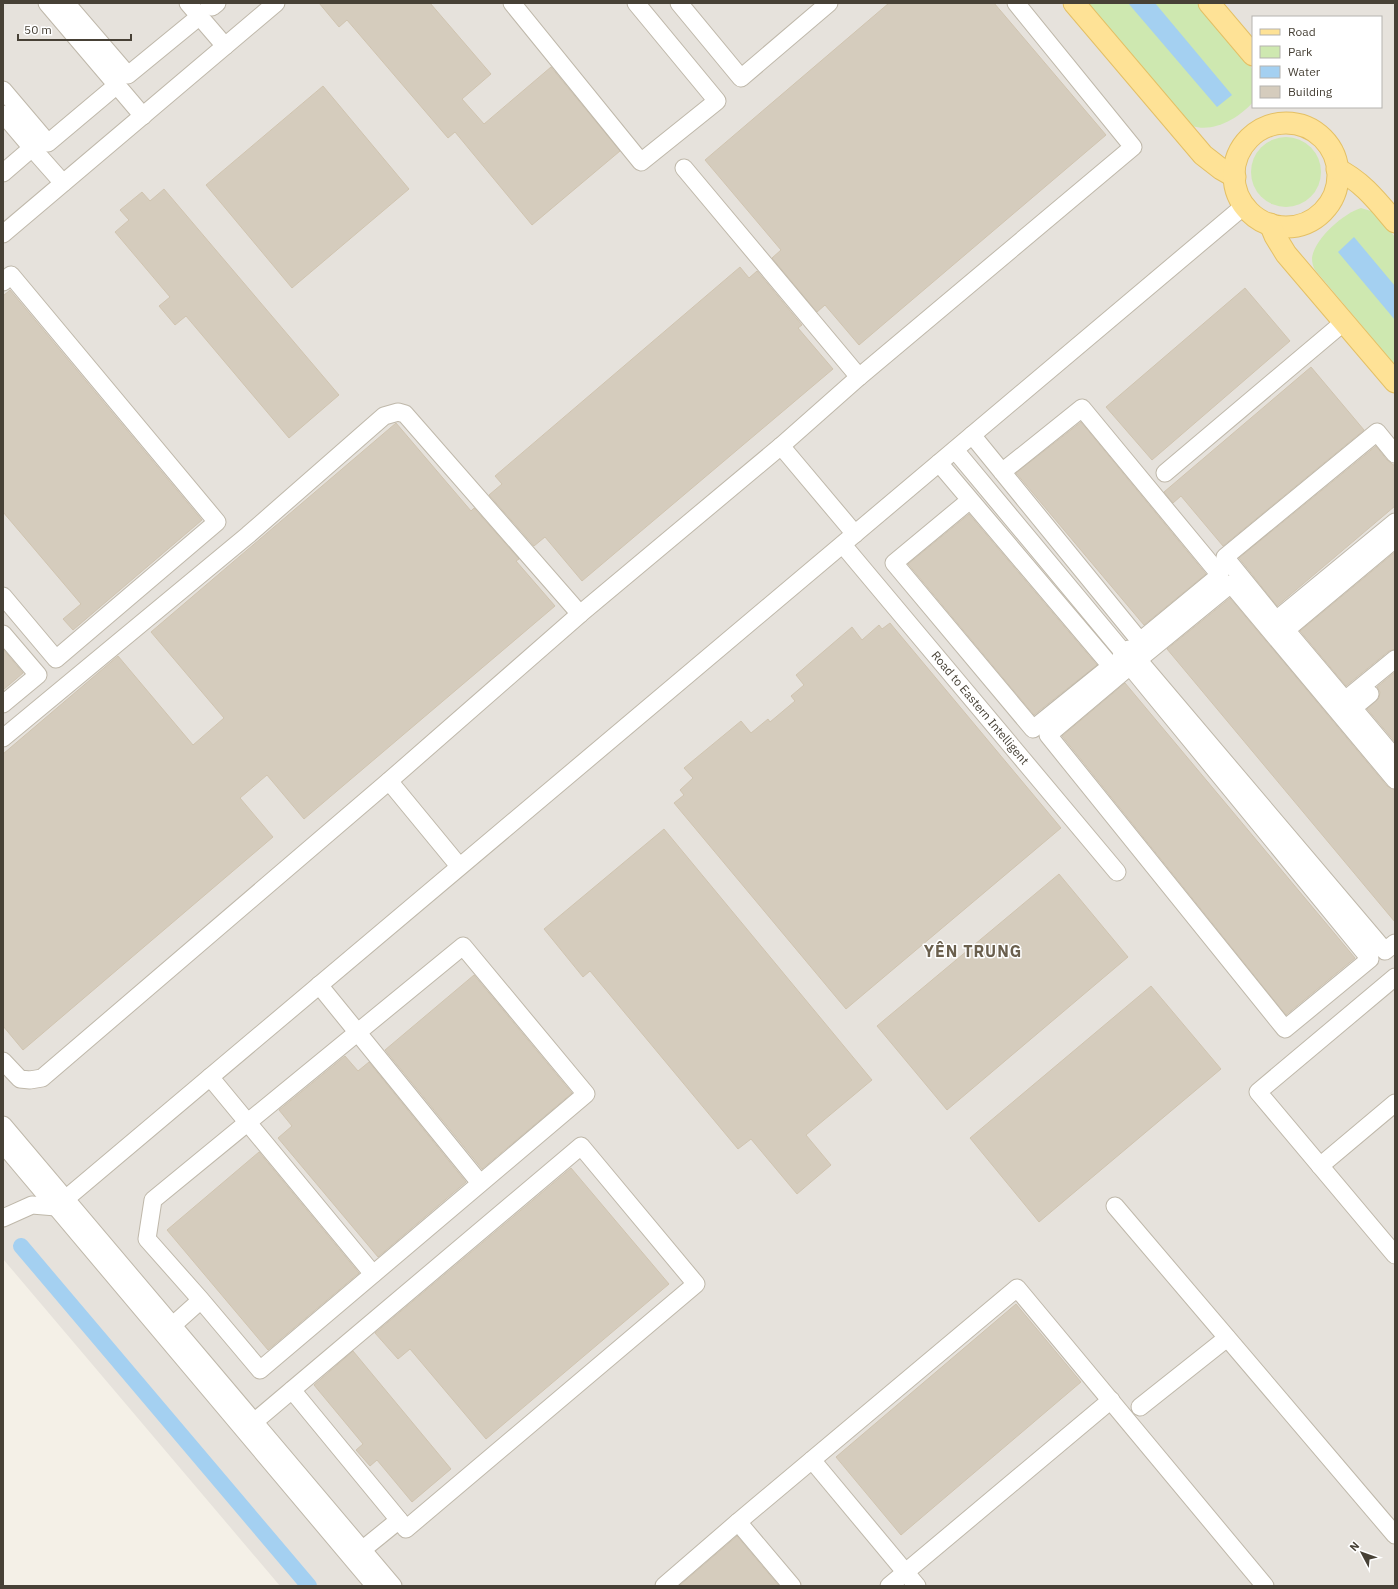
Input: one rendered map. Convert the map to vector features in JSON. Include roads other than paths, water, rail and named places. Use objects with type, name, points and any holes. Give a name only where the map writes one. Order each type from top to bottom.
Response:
[{"type":"main road","points":[[1074,3],[1203,155],[1234,177]]},
{"type":"main road","points":[[1209,3],[1252,55]]},
{"type":"main road","points":[[1294,116],[1325,141],[1334,155],[1338,179],[1334,196],[1319,216],[1304,224],[1296,226],[1280,226],[1258,219],[1244,206],[1236,189],[1234,177],[1235,166],[1240,152],[1248,140],[1267,127],[1282,124],[1294,116]]},
{"type":"main road","points":[[1337,169],[1347,174],[1366,189],[1395,222]]},
{"type":"main road","points":[[1270,224],[1275,236],[1286,254],[1395,382]]},
{"type":"street","points":[[47,3],[143,116]]},
{"type":"street","points":[[66,3],[128,75],[204,10],[217,3]]},
{"type":"street","points":[[188,3],[204,10],[225,46]]},
{"type":"street","points":[[3,234],[276,3]]},
{"type":"street","points":[[512,3],[642,162],[717,101],[636,3]]},
{"type":"street","points":[[679,3],[741,78],[829,3]]},
{"type":"street","points":[[3,1061],[20,1078],[30,1080],[42,1078],[389,781],[580,614],[781,446],[859,378],[1133,147],[1016,3]]},
{"type":"street","points":[[3,90],[48,143],[117,85]]},
{"type":"street","points":[[3,114],[63,183]]},
{"type":"street","points":[[3,173],[32,148]]},
{"type":"street","points":[[684,168],[859,378]]},
{"type":"street","points":[[3,1218],[32,1205],[61,1202],[1244,206]]},
{"type":"street","points":[[3,282],[11,275],[217,522],[56,659],[3,596]]},
{"type":"street","points":[[1165,473],[1344,322]]},
{"type":"street","points":[[972,435],[1002,472],[1140,641],[1220,575],[1082,408],[1002,472]]},
{"type":"street","points":[[3,738],[248,535],[384,416],[398,412],[405,414],[580,614]]},
{"type":"street","points":[[1395,454],[1377,432],[1224,557],[1276,620],[1395,522]]},
{"type":"street","name":"Road to Eastern Intelligent","points":[[781,446],[849,539],[1117,872]]},
{"type":"street","points":[[955,450],[1131,660],[1385,952],[1395,943]]},
{"type":"street","points":[[939,464],[970,500],[1111,666],[1033,729],[894,563],[970,500]]},
{"type":"street","points":[[1395,540],[1286,630],[1344,700],[1395,659]]},
{"type":"street","points":[[1131,660],[1370,958],[1285,1029],[1048,735],[1131,660],[1231,584],[1395,780]]},
{"type":"street","points":[[3,634],[38,675],[3,704]]},
{"type":"street","points":[[1395,673],[1353,708],[1395,758]]},
{"type":"street","points":[[389,781],[459,866]]},
{"type":"street","points":[[463,946],[586,1094],[260,1370],[202,1300],[147,1239],[153,1200],[357,1032],[463,946]]},
{"type":"street","points":[[1395,977],[1258,1092],[1395,1256]]},
{"type":"street","points":[[319,985],[480,1183]]},
{"type":"street","points":[[210,1077],[373,1274]]},
{"type":"street","points":[[1320,1166],[1395,1104]]},
{"type":"street","points":[[3,1125],[61,1202],[375,1586]]},
{"type":"street","points":[[3,1144],[61,1202],[172,1325],[393,1586]]},
{"type":"street","points":[[254,1422],[581,1146],[696,1284],[406,1529],[292,1390]]},
{"type":"street","points":[[1115,1206],[1395,1535]]},
{"type":"street","points":[[664,1586],[1017,1288],[1265,1586]]},
{"type":"street","points":[[172,1325],[202,1300]]},
{"type":"street","points":[[1140,1407],[1227,1338]]},
{"type":"street","points":[[889,1586],[1111,1400]]},
{"type":"street","points":[[812,1460],[917,1586]]},
{"type":"street","points":[[362,1550],[399,1520]]},
{"type":"street","points":[[738,1522],[792,1586]]},
{"type":"water","points":[[1128,3],[1155,3],[1232,95],[1217,107]]},
{"type":"water","points":[[1354,237],[1395,286],[1395,320],[1338,252]]},
{"type":"waterway","points":[[21,1246],[309,1586]]},
{"type":"district","name":"YÊN TRUNG","points":[[973,951]]}]
